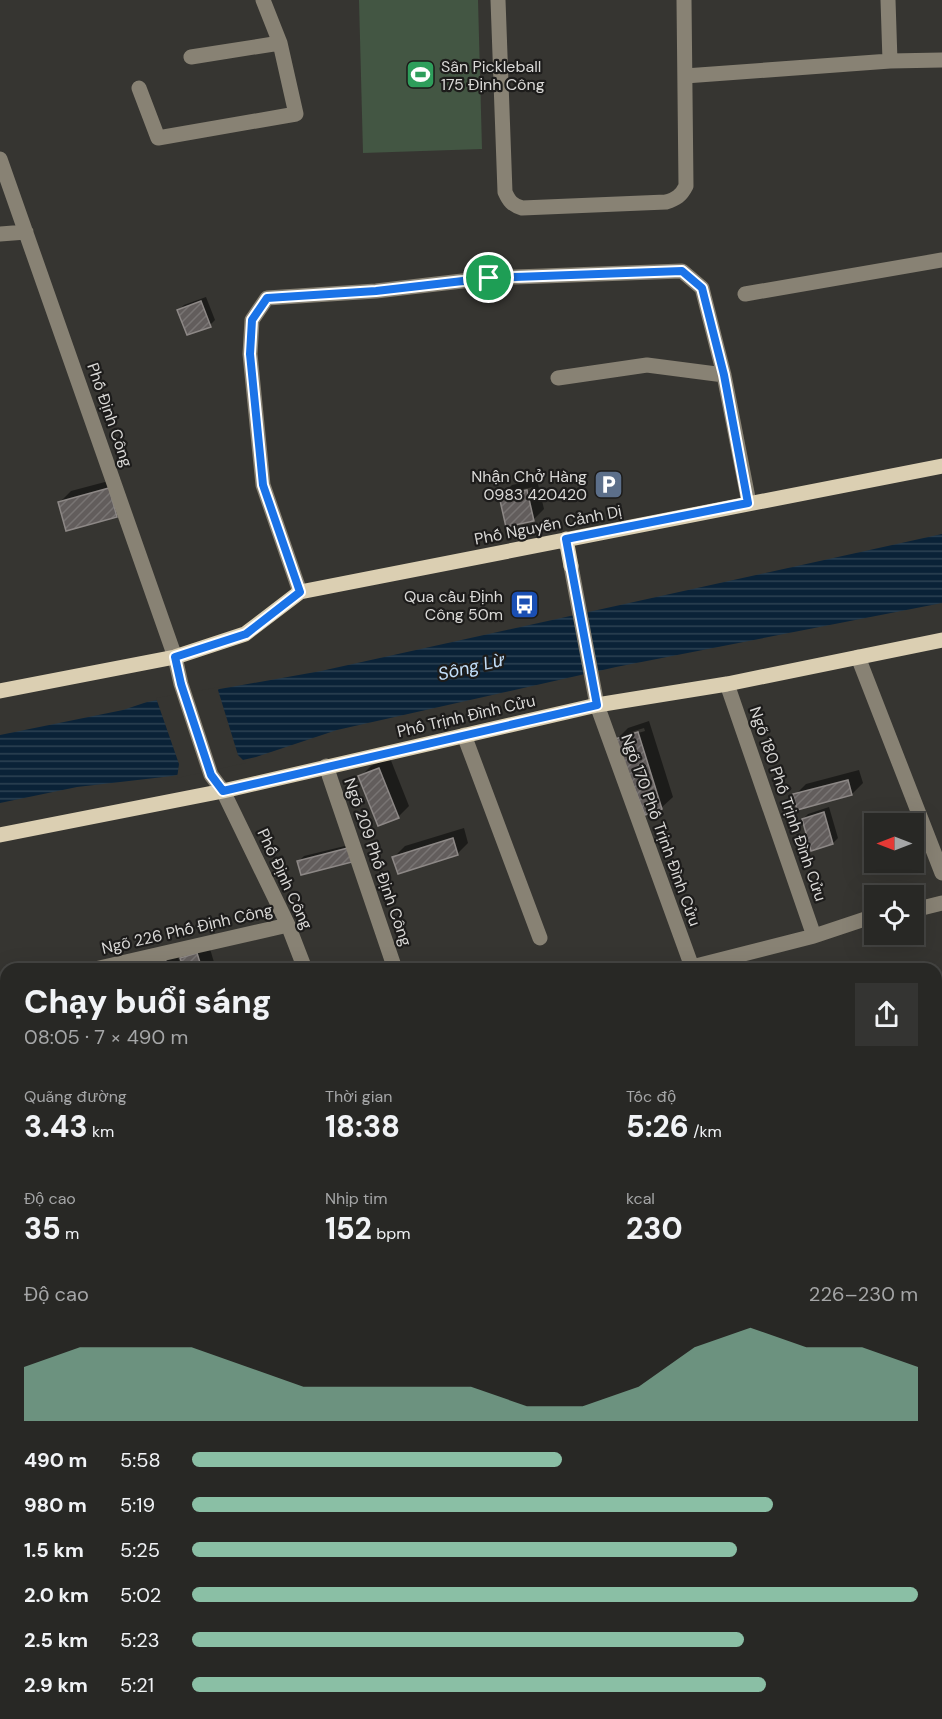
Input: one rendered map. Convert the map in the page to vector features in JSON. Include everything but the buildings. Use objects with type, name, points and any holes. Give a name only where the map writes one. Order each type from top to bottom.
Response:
[{"type":"main road","name":"Phố Nguyễn Cảnh Dị","points":[[0,691],[175,657],[246,634],[300,592],[942,466]]},
{"type":"main road","points":[[566,539],[571,566]]},
{"type":"main road","name":"Phố Trịnh Đình Cửu","points":[[0,835],[223,791],[597,705],[728,684],[942,640]]},
{"type":"street","points":[[139,88],[158,138],[296,114],[280,43],[263,0]]},
{"type":"street","points":[[498,0],[505,192],[514,206],[522,208],[666,202],[676,199],[682,193],[686,186],[684,0]]},
{"type":"street","points":[[888,0],[890,61]]},
{"type":"street","points":[[191,57],[280,43]]},
{"type":"street","points":[[685,76],[890,61],[942,60]]},
{"type":"street","name":"Phố Định Công","points":[[0,159],[175,657],[181,684],[211,775],[223,791],[288,925],[303,963]]},
{"type":"street","points":[[0,234],[26,232]]},
{"type":"street","points":[[745,294],[942,260]]},
{"type":"street","points":[[300,592],[263,485],[250,354],[252,320],[267,298],[376,291],[489,278],[682,271],[702,288],[724,375],[748,503]]},
{"type":"street","points":[[558,378],[648,365],[724,375]]},
{"type":"street","name":"Ngõ 170 Phố Trịnh Đình Cửu","points":[[571,566],[597,705],[686,963]]},
{"type":"street","points":[[858,657],[942,873]]},
{"type":"street","name":"Ngõ 180 Phố Trịnh Đình Cửu","points":[[728,684],[814,936]]},
{"type":"street","points":[[464,735],[540,938]]},
{"type":"street","name":"Ngõ 209 Phố Định Công","points":[[326,766],[393,963]]},
{"type":"street","points":[[924,908],[942,903]]},
{"type":"street","points":[[708,963],[814,936],[864,919]]},
{"type":"street","name":"Ngõ 226 Phố Định Công","points":[[121,963],[288,925]]},
{"type":"green space","name":"Sân Pickleball 175 Định Công","points":[[359,0],[478,0],[482,149],[363,153]]},
{"type":"water","name":"Sông Lừ","points":[[942,534],[942,603],[616,667],[337,730],[256,757],[172,776],[77,787],[0,803],[0,735],[123,710],[147,702],[321,671]]},
{"type":"pier","points":[[220,687],[218,690],[238,755],[246,763],[177,778],[179,764],[156,698]]},
{"type":"place","name":"Sân Pickleball 175 Định Công","points":[[420,75]]},
{"type":"place","name":"Nhận Chở Hàng 0983 420420","points":[[608,485]]},
{"type":"place","name":"Qua cầu Định Công 50m","points":[[524,605]]},
{"type":"route","points":[[682,271],[702,288],[724,375],[748,503],[566,539],[597,705],[223,791],[211,775],[181,684],[175,657],[246,634],[300,592],[263,485],[250,354],[252,320],[267,298],[376,291],[489,278],[682,271]]}]
